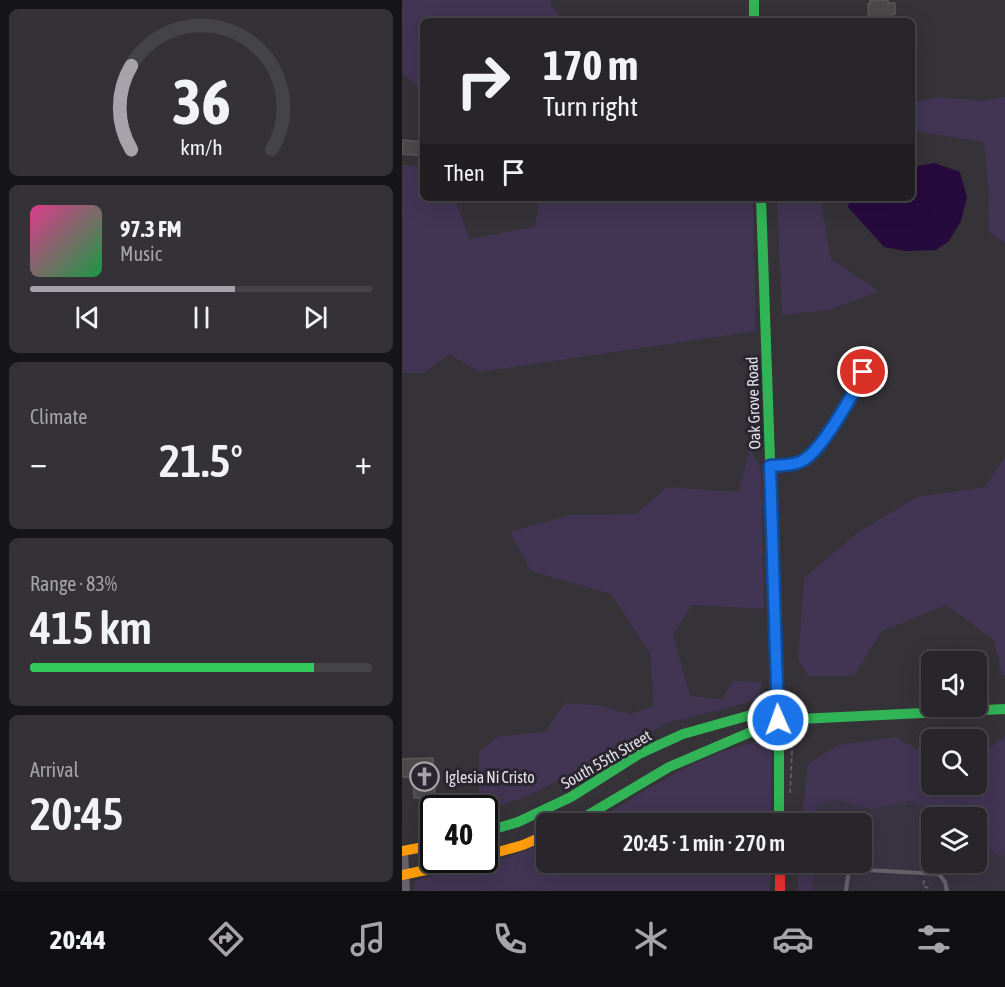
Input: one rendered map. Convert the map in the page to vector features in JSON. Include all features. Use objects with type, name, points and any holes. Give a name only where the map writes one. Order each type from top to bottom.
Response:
[{"type":"street","points":[[754,0],[754,18]]},
{"type":"street","name":"Oak Grove Road","points":[[761,201],[778,720],[779,813]]},
{"type":"street","name":"South 55th Street","points":[[592,813],[669,767],[778,720],[1005,709]]},
{"type":"street","name":"South 55th Street","points":[[498,828],[518,822],[571,797],[639,754],[683,734],[758,713],[778,720]]},
{"type":"street","points":[[498,852],[536,839]]},
{"type":"street","points":[[405,891],[403,851],[420,848]]},
{"type":"street","points":[[404,874],[420,871]]},
{"type":"street","points":[[780,873],[780,891]]},
{"type":"lane","points":[[770,466],[796,464],[813,454],[857,388],[863,372]]},
{"type":"lane","points":[[846,891],[849,869],[921,873]]},
{"type":"lane","points":[[924,873],[939,874],[945,882],[947,891]]},
{"type":"path","points":[[790,801],[793,732]]},
{"type":"path","points":[[924,873],[923,886],[927,887],[928,891]]},
{"type":"shaded area","points":[[402,0],[551,0],[550,4],[561,18],[420,18],[420,88],[402,73]]},
{"type":"shaded area","points":[[942,97],[981,101],[1005,97],[1005,243],[988,231],[989,195],[984,142],[915,131],[915,102]]},
{"type":"shaded area","points":[[934,163],[960,172],[967,197],[961,221],[949,241],[936,250],[905,251],[884,247],[848,207],[849,201],[915,201],[915,166]]},
{"type":"shaded area","points":[[402,165],[420,166],[420,201],[455,201],[470,239],[535,227],[539,201],[753,201],[756,331],[479,372],[450,354],[423,373],[402,373]]},
{"type":"shaded area","points":[[777,201],[821,201],[831,259],[879,291],[830,310],[782,315]]},
{"type":"shaded area","points":[[750,449],[761,469],[764,609],[692,605],[673,635],[690,696],[722,699],[733,681],[762,682],[758,700],[667,723],[599,761],[523,798],[498,806],[498,795],[479,795],[479,752],[497,737],[545,732],[565,703],[597,705],[630,714],[654,706],[650,653],[611,594],[531,571],[510,532],[569,515],[636,514],[667,487],[738,492]]},
{"type":"shaded area","points":[[1005,457],[1005,675],[1002,675],[994,640],[946,605],[882,631],[854,676],[808,676],[798,659],[804,578],[857,533],[917,497],[985,487]]},
{"type":"shaded area","points":[[1005,736],[1005,855],[1001,857],[987,848],[987,807],[924,807],[909,801],[871,809],[833,799],[815,809],[815,813],[802,813],[808,764],[838,745],[896,737],[921,751],[921,795],[987,795],[987,747],[992,747]]},
{"type":"shaded area","points":[[765,740],[772,748],[771,813],[607,813],[674,774],[741,745]]},
{"type":"shaded area","points":[[833,799],[871,809],[909,801],[925,807],[921,807],[921,873],[987,873],[987,848],[1001,857],[1005,855],[1005,891],[812,891],[813,873],[872,873],[872,813],[815,813],[815,809]]},
{"type":"shaded area","points":[[536,846],[536,873],[771,873],[770,891],[413,891],[415,881],[446,873],[498,873],[498,860]]},
{"type":"shaded area","points":[[797,873],[813,873],[812,891],[798,891]]},
{"type":"building","points":[[870,0],[888,0],[888,3],[895,3],[895,14],[892,18],[869,18],[868,4]]},
{"type":"building","points":[[403,140],[420,142],[420,156],[402,154]]},
{"type":"building","points":[[433,758],[435,795],[420,795],[420,798],[414,798],[413,777],[402,777],[402,759]]},
{"type":"traffic: fast","points":[[754,0],[754,18]]},
{"type":"traffic: fast","points":[[761,201],[779,720],[779,813]]},
{"type":"traffic: fast","points":[[498,828],[518,822],[571,797],[639,754],[683,734],[758,713],[779,720],[1005,709]]},
{"type":"traffic: fast","points":[[592,813],[669,767],[779,720]]},
{"type":"traffic: slow","points":[[498,852],[536,839]]},
{"type":"traffic: slow","points":[[402,851],[420,848]]},
{"type":"traffic: slow","points":[[402,875],[420,871]]},
{"type":"traffic: jam","points":[[780,873],[780,891]]},
{"type":"place","name":"Iglesia Ni Cristo","points":[[424,777]]},
{"type":"route","points":[[778,720],[770,466],[796,464],[813,454],[857,388],[863,372]]}]
